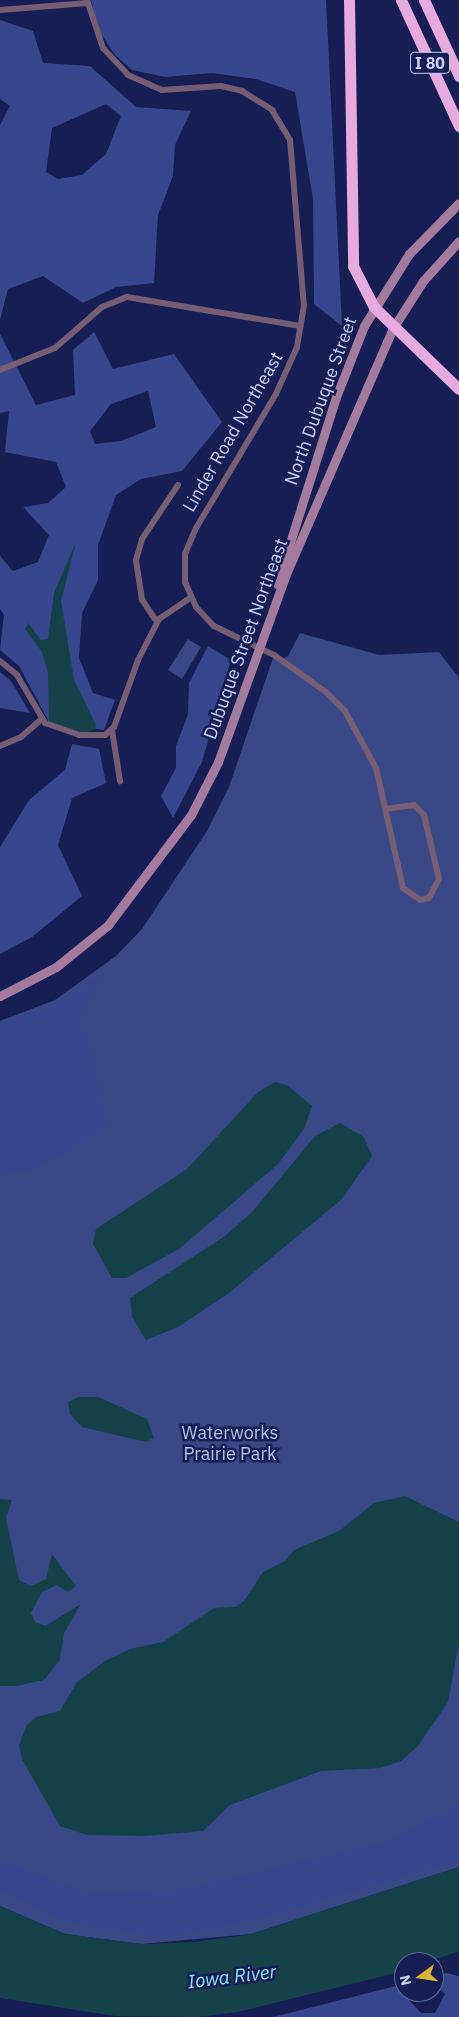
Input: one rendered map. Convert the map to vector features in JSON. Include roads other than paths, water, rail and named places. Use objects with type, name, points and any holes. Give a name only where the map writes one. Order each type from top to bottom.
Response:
[{"type":"highway","points":[[349,0],[351,256],[356,280],[374,307],[392,328],[459,389]]},
{"type":"highway","name":"I 80","points":[[401,0],[459,126]]},
{"type":"highway","name":"I 80","points":[[424,0],[459,76]]},
{"type":"main road","name":"North Dubuque Street","points":[[263,635],[336,397],[374,307],[409,254],[459,203]]},
{"type":"main road","name":"Dubuque Street Northeast","points":[[0,996],[78,951],[140,888],[207,786],[263,635],[392,328],[423,281],[459,241]]},
{"type":"street","points":[[0,10],[87,2]]},
{"type":"street","name":"Linder Road Northeast","points":[[87,2],[103,48],[131,78],[174,92],[232,88],[262,101],[279,118],[292,151],[302,267],[301,326],[288,372],[188,546],[184,574],[190,598],[214,626],[260,646],[307,676],[345,712],[376,768],[403,888],[420,900],[429,898],[439,879],[424,815],[414,805],[386,809]]},
{"type":"street","points":[[0,370],[54,348],[102,307],[127,297],[301,326]]},
{"type":"street","points":[[157,622],[142,600],[136,560],[142,538],[178,485]]},
{"type":"street","points":[[120,781],[112,730],[157,622],[190,598]]},
{"type":"street","points":[[0,661],[17,675],[42,719],[55,728],[85,736],[112,730]]},
{"type":"street","points":[[0,746],[21,737],[42,719]]},
{"type":"water","points":[[76,542],[61,601],[74,680],[95,723],[96,729],[85,733],[49,722],[48,673],[42,652],[25,629],[28,623],[41,640],[48,639],[54,593]]},
{"type":"water","points":[[275,1082],[287,1085],[312,1106],[304,1129],[278,1164],[179,1249],[126,1278],[112,1278],[93,1244],[96,1229],[187,1169],[258,1092]]},
{"type":"water","points":[[340,1123],[364,1137],[372,1156],[342,1199],[229,1293],[178,1327],[146,1340],[132,1317],[130,1298],[225,1236],[253,1211],[315,1136]]},
{"type":"water","points":[[78,1397],[98,1397],[147,1419],[154,1438],[146,1442],[82,1427],[70,1414],[68,1402]]},
{"type":"water","points":[[405,1496],[459,1522],[459,1642],[448,1702],[418,1746],[401,1761],[381,1768],[321,1771],[230,1805],[203,1831],[145,1836],[87,1835],[60,1826],[22,1759],[19,1745],[26,1726],[36,1717],[60,1711],[77,1682],[105,1661],[130,1649],[163,1642],[214,1608],[235,1607],[244,1601],[263,1572],[285,1561],[294,1550],[339,1531],[374,1503]]},
{"type":"water","points":[[0,1499],[12,1500],[6,1518],[19,1580],[31,1586],[46,1579],[52,1554],[76,1586],[68,1592],[57,1585],[42,1592],[31,1613],[35,1622],[45,1626],[81,1604],[64,1633],[60,1660],[44,1680],[17,1686],[0,1686]]},
{"type":"water","name":"Iowa River","points":[[459,1867],[459,1951],[444,1956],[444,1952],[394,1952],[394,1973],[238,2012],[198,2017],[115,2016],[0,1998],[0,1906],[65,1934],[142,1944],[194,1942],[251,1934]]},
{"type":"park label","name":"Waterworks Prairie Park","points":[[230,1444]]}]
